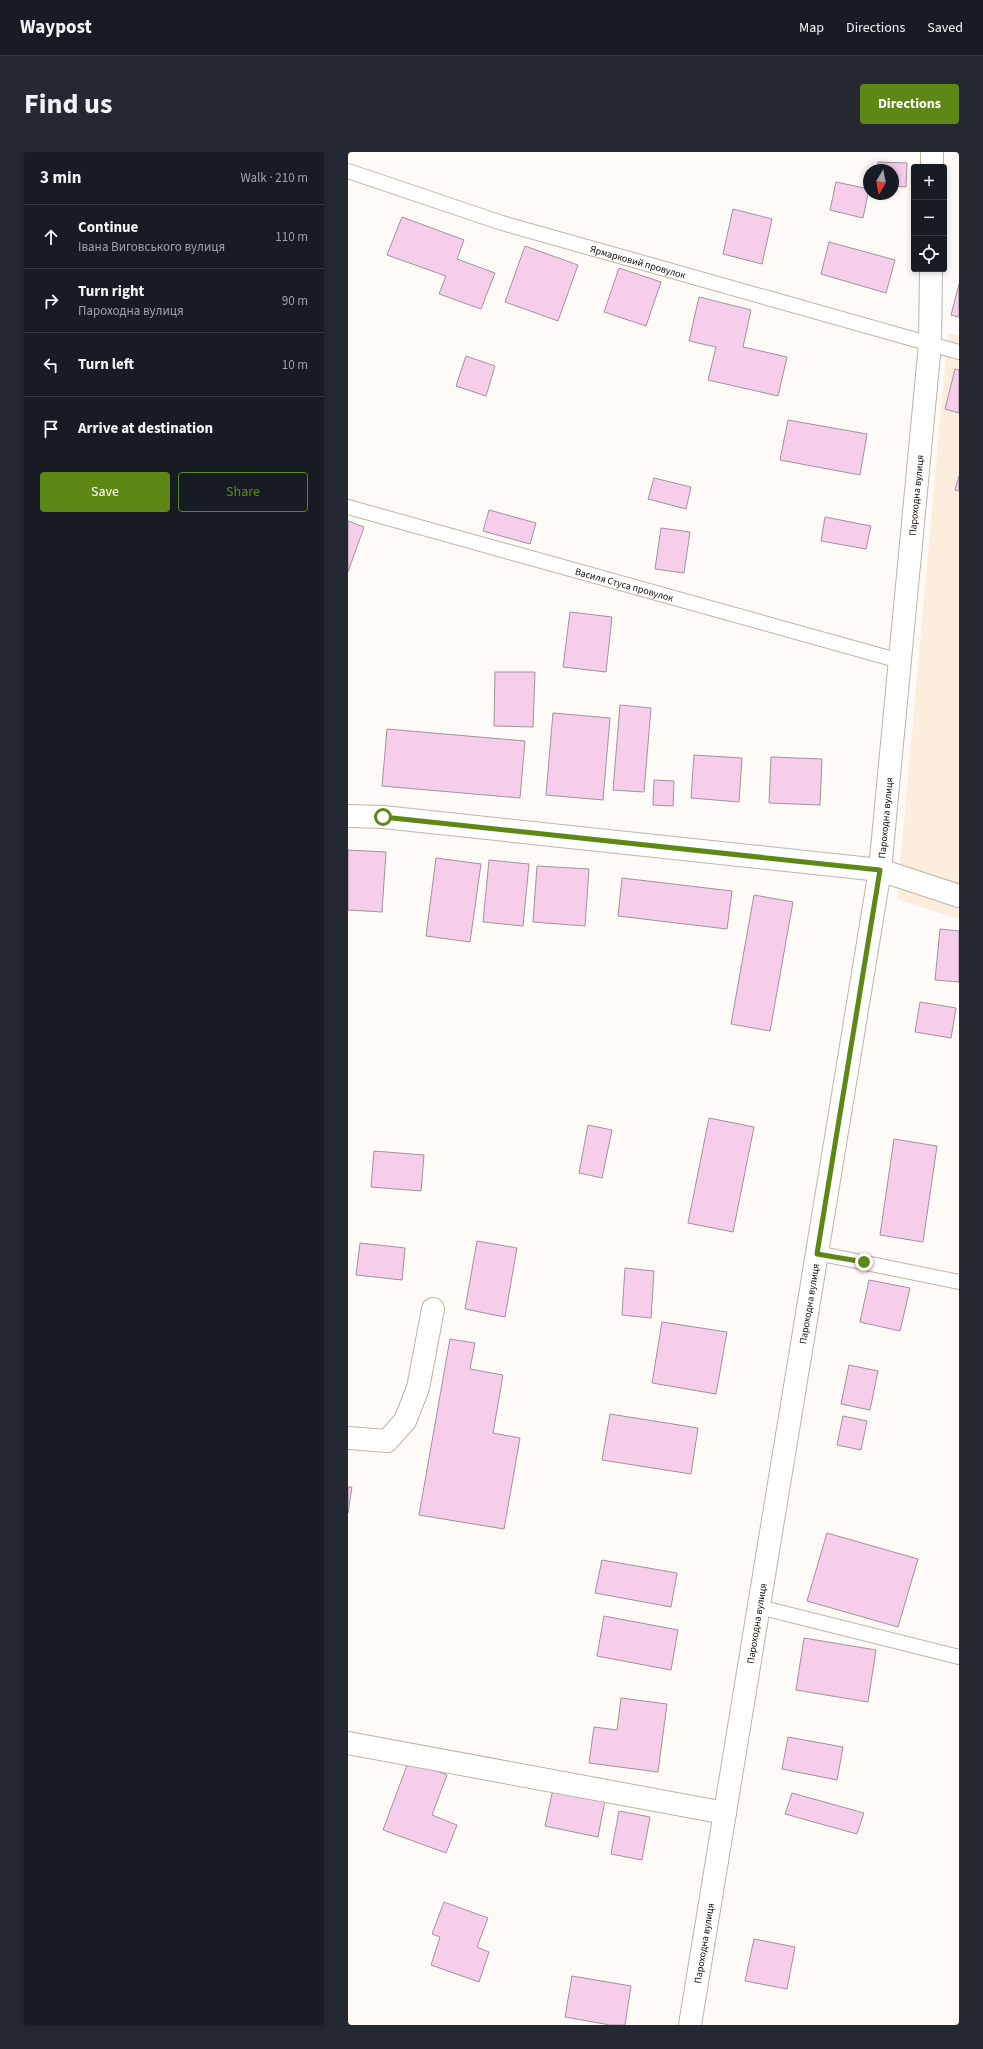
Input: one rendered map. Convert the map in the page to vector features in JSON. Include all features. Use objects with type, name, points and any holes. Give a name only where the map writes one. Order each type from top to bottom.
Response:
[{"type":"street","points":[[932,152],[932,164]]},
{"type":"street","name":"Пароходна вулиця","points":[[690,2025],[880,870],[930,344],[931,272]]},
{"type":"street","points":[[348,816],[391,818],[880,870],[959,896]]},
{"type":"street","points":[[348,1438],[387,1441],[405,1421],[418,1388],[433,1309]]},
{"type":"street","points":[[348,1743],[725,1814]]},
{"type":"lane","name":"Ярмарковий провулок","points":[[348,171],[502,223],[959,352]]},
{"type":"lane","name":"Василя Стуса провулок","points":[[348,507],[900,661]]},
{"type":"lane","points":[[817,1254],[959,1282]]},
{"type":"lane","points":[[758,1607],[959,1657]]},
{"type":"shaded area","points":[[948,333],[959,336],[959,919],[897,899]]},
{"type":"building","points":[[878,162],[907,163],[906,187],[899,186],[899,164],[878,164]]},
{"type":"building","points":[[836,182],[863,188],[863,200],[867,200],[863,218],[830,210]]},
{"type":"building","points":[[733,209],[772,219],[762,264],[723,254]]},
{"type":"building","points":[[402,217],[464,240],[457,259],[495,273],[481,309],[439,294],[446,276],[387,255]]},
{"type":"building","points":[[829,242],[895,260],[886,293],[821,274]]},
{"type":"building","points":[[525,246],[578,265],[558,321],[505,302]]},
{"type":"building","points":[[619,268],[661,282],[646,326],[604,312]]},
{"type":"building","points":[[959,284],[959,317],[951,315]]},
{"type":"building","points":[[699,297],[751,310],[743,347],[787,357],[778,396],[708,380],[716,347],[689,341]]},
{"type":"building","points":[[466,356],[495,366],[486,396],[456,386]]},
{"type":"building","points":[[955,369],[959,370],[959,413],[945,409]]},
{"type":"building","points":[[788,420],[867,434],[860,475],[780,460]]},
{"type":"building","points":[[959,476],[959,491],[955,490]]},
{"type":"building","points":[[654,478],[691,487],[686,509],[648,499]]},
{"type":"building","points":[[489,510],[536,523],[530,544],[483,531]]},
{"type":"building","points":[[825,517],[871,526],[866,549],[821,541]]},
{"type":"building","points":[[348,521],[364,527],[348,572]]},
{"type":"building","points":[[661,528],[690,532],[684,573],[655,569]]},
{"type":"building","points":[[570,612],[612,617],[606,672],[563,667]]},
{"type":"building","points":[[495,672],[535,672],[533,727],[494,726]]},
{"type":"building","points":[[620,705],[651,708],[644,792],[613,790]]},
{"type":"building","points":[[553,713],[610,718],[603,800],[546,795]]},
{"type":"building","points":[[387,729],[525,741],[520,798],[382,786]]},
{"type":"building","points":[[694,755],[742,758],[739,802],[691,798]]},
{"type":"building","points":[[771,757],[822,759],[820,805],[769,803]]},
{"type":"building","points":[[654,780],[674,781],[673,806],[653,805]]},
{"type":"building","points":[[348,850],[386,852],[382,912],[348,910]]},
{"type":"building","points":[[436,858],[481,864],[470,942],[426,936]]},
{"type":"building","points":[[489,860],[529,864],[523,926],[483,922]]},
{"type":"building","points":[[537,866],[589,869],[585,926],[533,922]]},
{"type":"building","points":[[622,878],[732,891],[727,929],[618,916]]},
{"type":"building","points":[[754,895],[793,902],[770,1031],[731,1024]]},
{"type":"building","points":[[940,929],[959,931],[959,982],[935,980]]},
{"type":"building","points":[[920,1002],[956,1008],[951,1038],[915,1032]]},
{"type":"building","points":[[709,1118],[754,1127],[733,1232],[688,1223]]},
{"type":"building","points":[[588,1125],[612,1130],[602,1178],[579,1173]]},
{"type":"building","points":[[894,1139],[937,1146],[923,1242],[880,1235]]},
{"type":"building","points":[[374,1151],[424,1155],[421,1191],[371,1187]]},
{"type":"building","points":[[477,1241],[517,1248],[505,1317],[465,1309]]},
{"type":"building","points":[[360,1243],[405,1248],[402,1280],[356,1275]]},
{"type":"building","points":[[625,1268],[654,1271],[651,1318],[622,1315]]},
{"type":"building","points":[[869,1280],[910,1288],[900,1331],[860,1322]]},
{"type":"building","points":[[662,1322],[727,1332],[716,1394],[652,1383]]},
{"type":"building","points":[[450,1339],[475,1343],[470,1369],[503,1375],[493,1433],[520,1438],[504,1529],[419,1515]]},
{"type":"building","points":[[849,1365],[878,1371],[870,1410],[841,1404]]},
{"type":"building","points":[[610,1414],[698,1428],[691,1474],[602,1460]]},
{"type":"building","points":[[843,1416],[867,1421],[861,1450],[837,1445]]},
{"type":"building","points":[[348,1487],[352,1487],[348,1513]]},
{"type":"building","points":[[827,1533],[918,1559],[898,1627],[807,1601]]},
{"type":"building","points":[[602,1560],[677,1573],[671,1607],[595,1593]]},
{"type":"building","points":[[604,1616],[678,1630],[671,1670],[597,1656]]},
{"type":"building","points":[[804,1638],[876,1650],[868,1702],[796,1690]]},
{"type":"building","points":[[621,1698],[667,1704],[658,1772],[589,1763],[594,1727],[617,1730]]},
{"type":"building","points":[[788,1737],[843,1747],[837,1780],[782,1769]]},
{"type":"building","points":[[409,1760],[447,1775],[432,1815],[457,1825],[446,1853],[383,1830]]},
{"type":"building","points":[[553,1789],[605,1800],[598,1837],[545,1826]]},
{"type":"building","points":[[792,1793],[864,1813],[857,1834],[785,1814]]},
{"type":"building","points":[[619,1811],[650,1817],[642,1860],[611,1854]]},
{"type":"building","points":[[444,1902],[488,1918],[477,1947],[489,1952],[479,1982],[431,1965],[440,1937],[432,1934]]},
{"type":"building","points":[[754,1939],[795,1947],[787,1989],[745,1981]]},
{"type":"building","points":[[572,1976],[631,1986],[625,2025],[610,2025],[565,2017]]},
{"type":"route","points":[[383,817],[880,870],[817,1254],[864,1262]]}]
